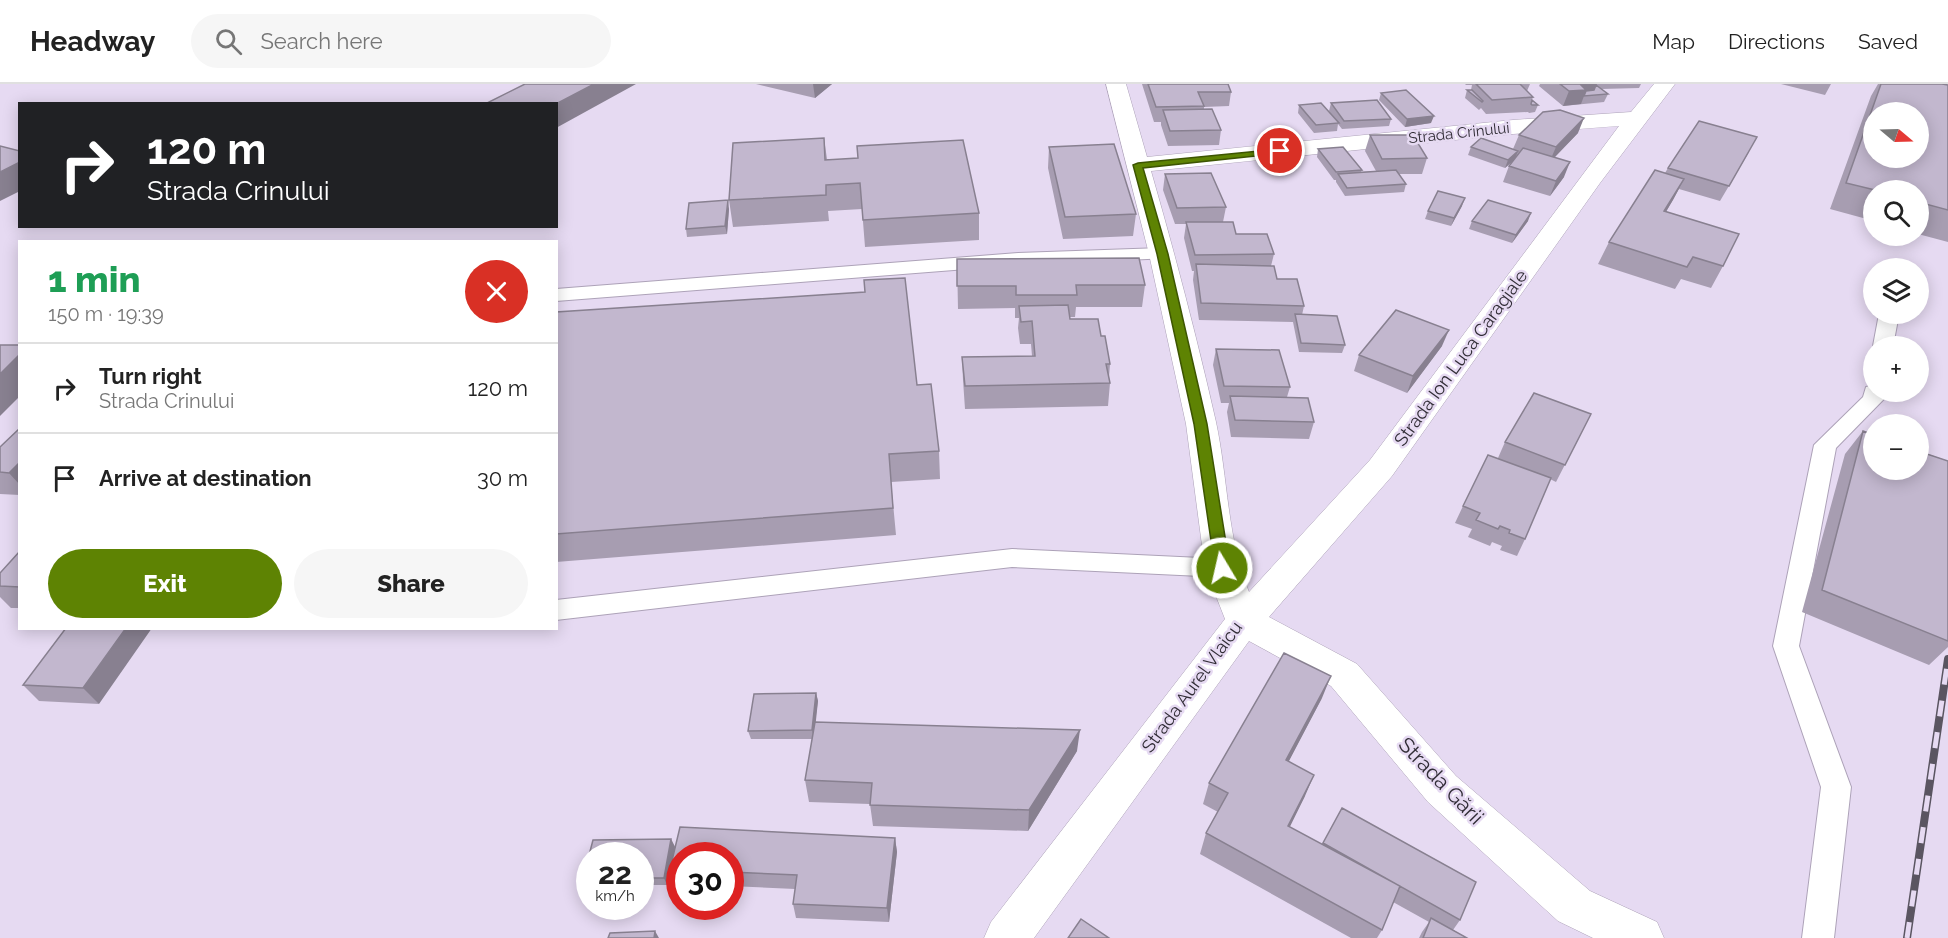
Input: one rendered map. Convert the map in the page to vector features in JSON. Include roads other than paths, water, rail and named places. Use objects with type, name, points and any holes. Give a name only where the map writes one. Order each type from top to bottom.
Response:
[{"type":"street","name":"Strada Aurel Vlaicu","points":[[1007,938],[1244,621],[1222,568],[1201,424],[1162,254],[1116,84]]},
{"type":"street","name":"Strada Ion Luca Caragiale","points":[[1244,621],[1379,469],[1637,118],[1665,84]]},
{"type":"street","name":"Strada Crinului","points":[[1138,165],[1513,127],[1637,118]]},
{"type":"street","name":"Strada Gării","points":[[1244,621],[1344,675],[1442,789],[1574,906],[1641,938]]},
{"type":"lane","points":[[558,295],[1018,259],[1162,254]]},
{"type":"lane","points":[[1818,938],[1836,787],[1786,646],[1825,445],[1870,402]]},
{"type":"lane","points":[[558,610],[1012,558],[1222,568]]},
{"type":"railway","points":[[1907,938],[1948,659]]}]
